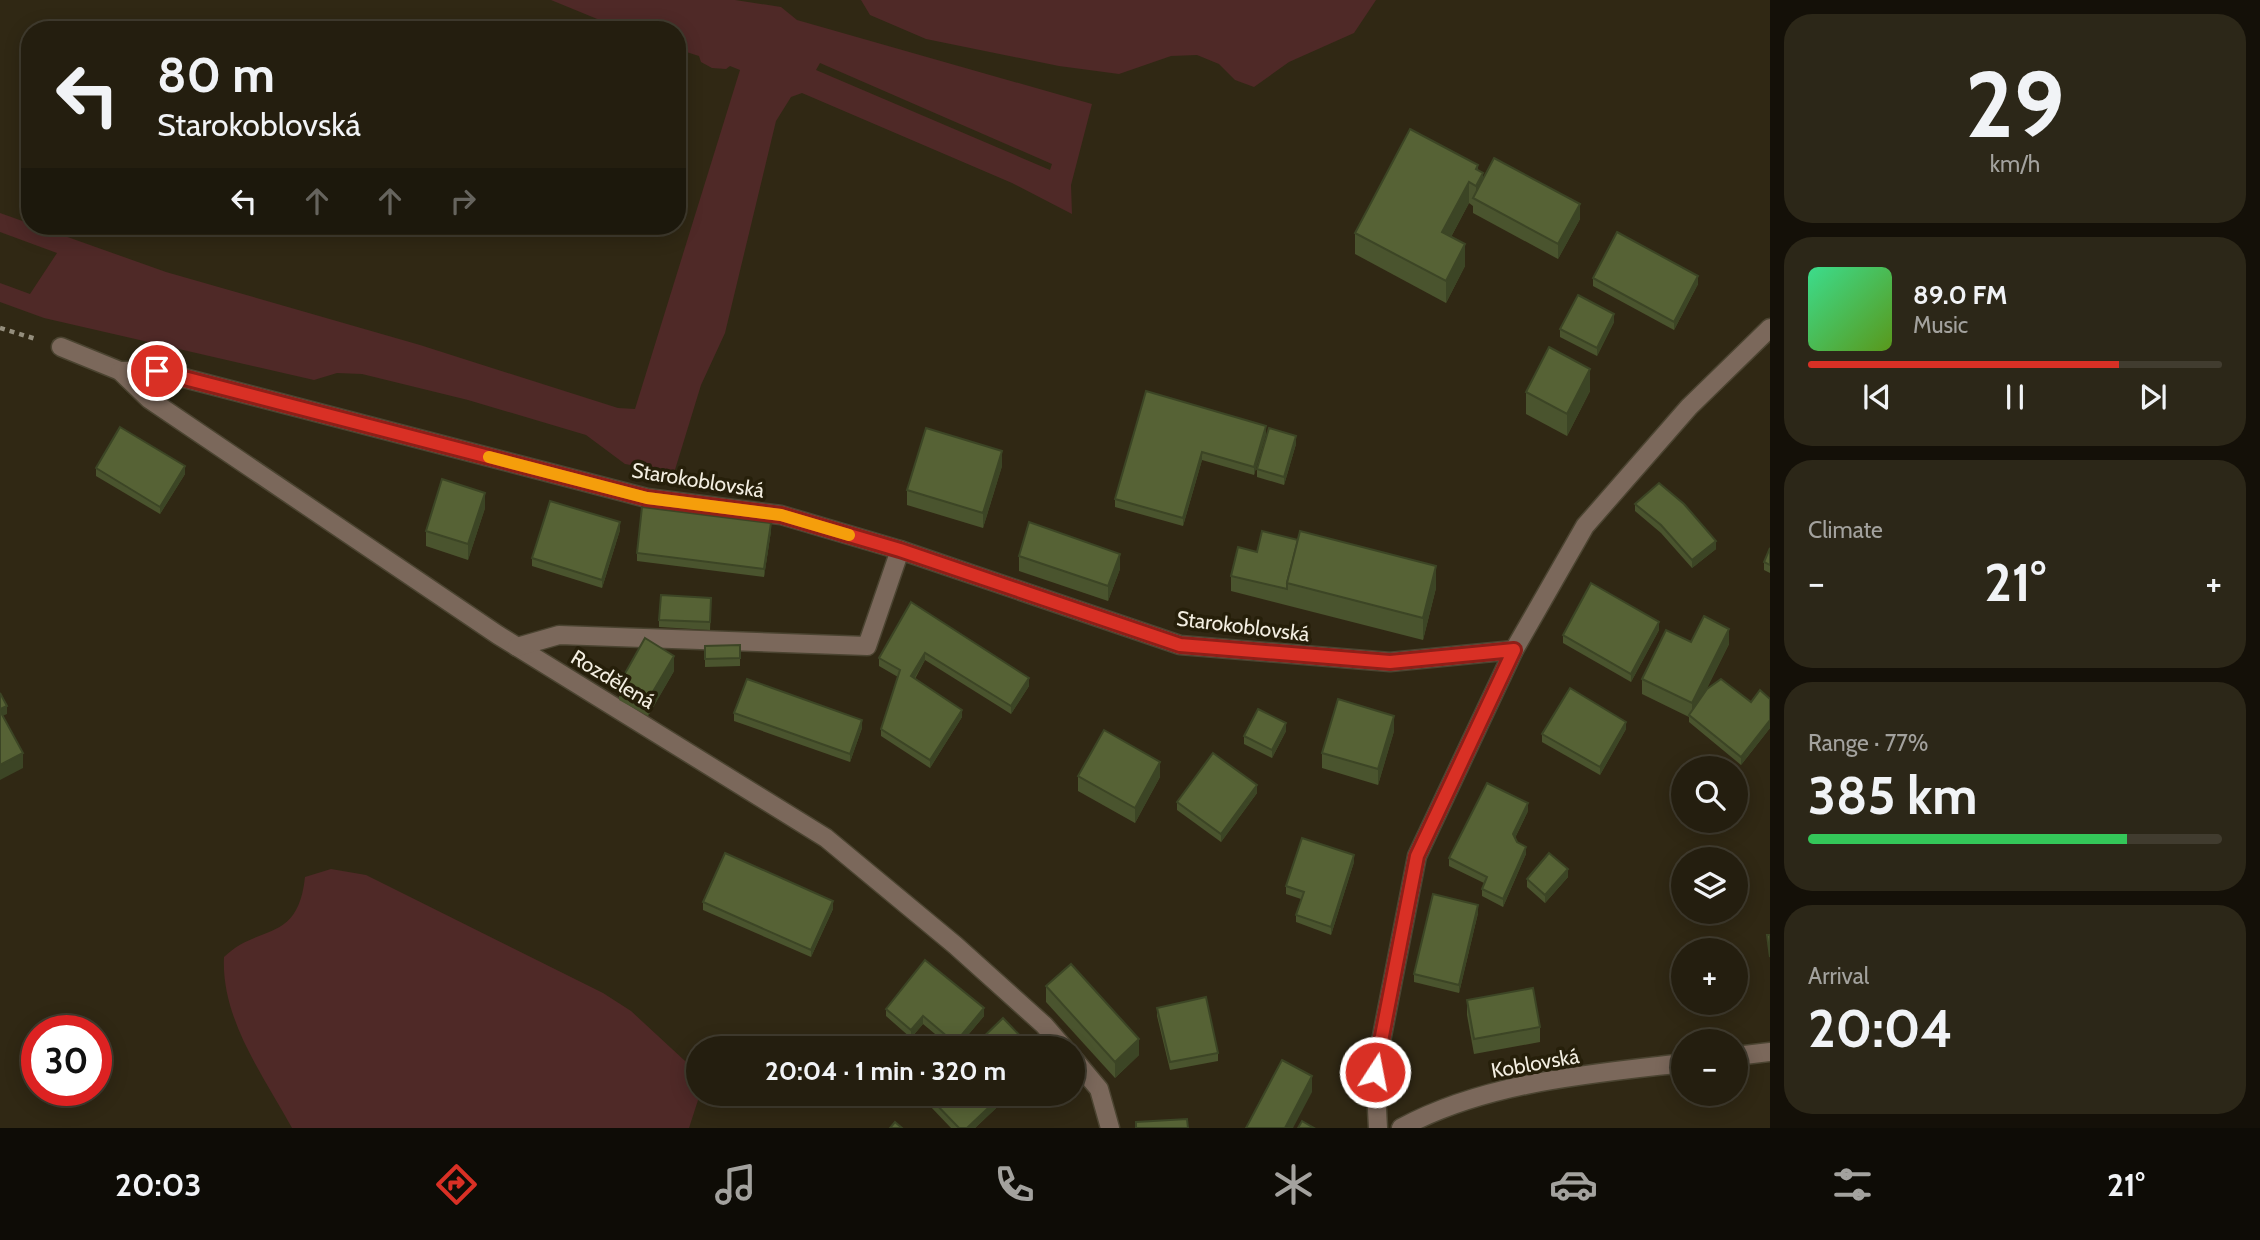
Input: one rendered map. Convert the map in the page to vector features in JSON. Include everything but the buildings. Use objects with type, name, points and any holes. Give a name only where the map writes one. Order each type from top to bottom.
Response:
[{"type":"street","points":[[1378,1128],[1375,1072],[1417,856],[1514,650],[1585,526],[1689,407],[1770,328]]},
{"type":"street","points":[[61,346],[120,371]]},
{"type":"street","name":"Starokoblovská","points":[[120,371],[157,371],[647,498],[781,515],[900,550],[1180,645],[1390,662],[1514,650]]},
{"type":"street","name":"Rozdělená","points":[[120,371],[149,399],[517,647],[826,838],[955,945],[1054,1036]]},
{"type":"street","points":[[517,647],[559,635],[867,646],[900,550]]},
{"type":"street","points":[[1748,1055],[1770,1052]]},
{"type":"street","name":"Koblovská","points":[[1401,1128],[1471,1100],[1508,1090],[1671,1065]]},
{"type":"street","points":[[1085,1072],[1099,1089],[1110,1128]]},
{"type":"path","points":[[0,328],[61,346]]},
{"type":"shaded area","points":[[551,0],[735,0],[781,7],[797,20],[1092,104],[1071,185],[1072,214],[1012,183],[802,93],[791,97],[776,121],[725,333],[701,385],[674,473],[625,464],[586,435],[468,400],[362,374],[337,373],[314,380],[44,318],[0,302],[0,283],[30,294],[57,253],[0,232],[0,213],[21,220],[21,235],[62,235],[166,272],[420,345],[618,408],[635,409],[740,70],[730,66],[726,69],[712,68],[701,62],[699,56],[686,52],[686,21],[602,21]],"holes":[[[820,63],[1052,164],[1050,170],[816,70]]]},
{"type":"shaded area","points":[[861,0],[1376,0],[1354,33],[1289,62],[1254,87],[1235,80],[1219,64],[1197,55],[1171,56],[1119,74],[1059,66],[926,39],[870,15]]},
{"type":"shaded area","points":[[331,869],[366,875],[603,993],[631,1011],[686,1062],[686,1106],[696,1106],[689,1128],[292,1128],[257,1067],[237,1024],[229,1002],[224,957],[237,947],[286,923],[301,898],[305,877]]},
{"type":"slow traffic","points":[[489,457],[647,498],[781,515],[849,535]]},
{"type":"route","points":[[157,371],[647,498],[781,515],[900,550],[1180,645],[1390,662],[1514,650],[1417,856],[1375,1072]]}]
